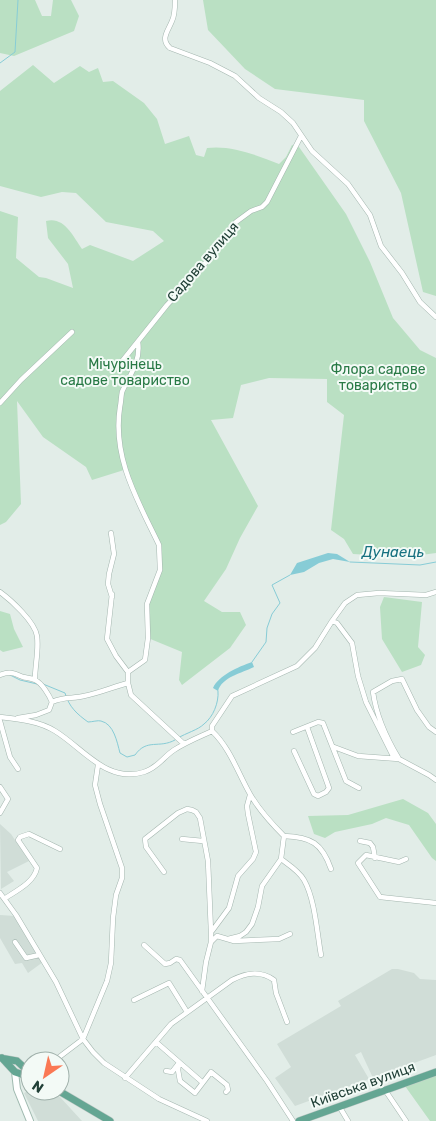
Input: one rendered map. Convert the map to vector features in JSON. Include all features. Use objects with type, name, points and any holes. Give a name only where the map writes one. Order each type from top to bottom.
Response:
[{"type":"main road","points":[[1,1058],[15,1072],[20,1074]]},
{"type":"main road","points":[[1,1058],[17,1061],[20,1064]]},
{"type":"main road","name":"Київська вулиця","points":[[299,1121],[436,1072]]},
{"type":"main road","points":[[70,1097],[110,1121]]},
{"type":"street","points":[[175,0],[173,19],[164,37],[166,44],[170,48],[210,63],[235,76],[258,98],[281,112],[293,123],[312,151],[348,184],[370,214],[381,246],[402,273],[420,302],[436,317]]},
{"type":"street","name":"Садова вулиця","points":[[119,365],[167,305],[200,270],[236,222],[267,202],[301,136]]},
{"type":"street","points":[[0,403],[21,380],[72,332]]},
{"type":"street","points":[[128,672],[145,660],[148,638],[147,604],[160,570],[160,545],[124,470],[118,435],[118,419],[122,393],[134,368],[139,349],[138,342]]},
{"type":"street","points":[[111,533],[114,554],[108,584],[112,596],[106,638],[128,672],[131,695],[184,744]]},
{"type":"street","points":[[0,592],[16,604],[37,634],[38,647],[34,679]]},
{"type":"street","points":[[212,731],[212,726],[232,696],[297,666],[315,648],[332,620],[345,604],[357,595],[379,593],[426,596],[436,592]]},
{"type":"street","points":[[332,620],[337,623],[352,642],[358,676],[366,702],[396,759]]},
{"type":"street","points":[[0,675],[6,672],[14,672],[24,678],[34,679],[40,684],[52,702]]},
{"type":"street","points":[[396,759],[375,706],[373,692],[392,680],[402,679],[417,710],[429,727],[436,732]]},
{"type":"street","points":[[52,702],[69,696],[83,697],[128,683]]},
{"type":"street","points":[[14,719],[36,715],[49,710],[52,702]]},
{"type":"street","points":[[373,713],[375,706]]},
{"type":"street","points":[[0,717],[46,726],[79,748],[98,765],[111,771],[138,774],[158,766],[172,751],[212,731]]},
{"type":"street","points":[[0,722],[10,757],[18,769]]},
{"type":"street","points":[[293,732],[318,722],[323,724],[334,747],[346,781],[359,788]]},
{"type":"street","points":[[294,751],[314,794],[318,796],[326,792],[329,788],[307,727]]},
{"type":"street","points":[[212,731],[226,748],[250,794],[271,823],[284,836],[308,838],[320,848],[331,869]]},
{"type":"street","points":[[334,747],[358,756],[396,759],[436,780]]},
{"type":"street","points":[[67,1051],[83,1039],[107,981],[111,963],[116,895],[122,878],[122,868],[95,785],[98,765]]},
{"type":"street","points":[[0,787],[8,799],[0,813]]},
{"type":"street","points":[[211,932],[229,908],[238,876],[253,859],[256,852],[247,806],[250,794]]},
{"type":"street","points":[[164,872],[146,847],[145,840],[178,812],[188,809],[196,812],[200,818],[208,861],[211,932],[211,942],[202,991]]},
{"type":"street","points":[[199,826],[204,842]]},
{"type":"street","points":[[6,897],[25,885],[36,874],[37,868],[18,840],[20,837],[29,834],[60,849]]},
{"type":"street","points":[[228,938],[240,936],[252,924],[262,886],[281,858],[284,836]]},
{"type":"street","points":[[182,839],[204,842]]},
{"type":"street","points":[[360,841],[370,843],[373,847],[375,858]]},
{"type":"street","points":[[406,859],[399,862],[375,858],[366,854],[358,863],[380,897],[436,903]]},
{"type":"street","points":[[281,858],[296,870],[304,880],[316,916],[315,927],[321,955]]},
{"type":"street","points":[[0,893],[16,915],[56,982],[83,1039],[92,1052],[125,1078],[159,1099],[207,1121]]},
{"type":"street","points":[[211,942],[217,936],[234,941],[279,939],[290,934]]},
{"type":"street","points":[[15,942],[26,958],[39,955]]},
{"type":"street","points":[[144,945],[165,964],[176,959],[180,960],[267,1081],[293,1121]]},
{"type":"street","points":[[125,1078],[171,1024],[243,974],[267,975],[274,980],[276,993],[287,1022]]},
{"type":"street","points":[[134,1000],[169,983],[187,1012]]},
{"type":"street","points":[[156,1042],[202,1082]]},
{"type":"street","points":[[166,1071],[172,1072],[180,1063]]},
{"type":"street","points":[[180,1063],[178,1070],[180,1081],[195,1093],[211,1072],[227,1085],[226,1092]]},
{"type":"street","points":[[15,1072],[17,1088],[30,1121]]},
{"type":"street","points":[[385,1090],[406,1121]]},
{"type":"street","points":[[339,1106],[348,1121]]},
{"type":"shaded area","points":[[0,824],[11,834],[29,861],[7,872],[14,881],[1,889]]},
{"type":"shaded area","points":[[0,915],[15,916],[43,962],[28,973],[22,963],[15,964],[0,938]]},
{"type":"shaded area","points":[[392,969],[414,973],[420,979],[436,980],[436,1055],[373,1078],[361,1052],[355,1055],[369,1079],[295,1106],[275,1078],[291,1067],[277,1044],[341,1006],[338,1001]]},
{"type":"shaded area","points":[[28,1101],[64,1101],[82,1121],[38,1121]]},
{"type":"green space","points":[[0,0],[35,0],[42,16],[51,16],[53,0],[71,0],[79,16],[74,31],[14,56],[0,53]]},
{"type":"green space","points":[[203,0],[436,0],[436,296],[423,292],[401,193],[364,121],[364,100],[275,89],[245,69],[208,30]]},
{"type":"green space","name":"Мічурінець садове товариство","points":[[33,65],[54,83],[80,66],[89,72],[98,68],[103,82],[113,81],[144,103],[157,119],[165,144],[189,136],[196,155],[204,157],[207,148],[216,147],[234,149],[279,164],[286,157],[292,145],[299,147],[346,214],[370,262],[393,318],[420,350],[436,358],[436,553],[406,557],[353,554],[344,539],[331,530],[344,415],[327,402],[327,379],[269,378],[241,385],[233,418],[211,420],[258,506],[240,538],[226,569],[204,601],[222,612],[240,612],[246,625],[230,648],[182,685],[179,680],[182,652],[148,638],[147,604],[160,570],[159,545],[124,470],[92,480],[86,467],[43,437],[17,401],[21,504],[6,522],[0,525],[0,211],[18,217],[16,258],[39,277],[73,288],[68,264],[48,238],[46,221],[58,221],[63,224],[82,249],[90,245],[133,261],[164,241],[153,231],[106,222],[76,193],[62,192],[41,197],[0,186],[0,91]]},
{"type":"green space","points":[[384,597],[422,602],[418,647],[425,655],[421,665],[402,672],[382,639],[380,607]]},
{"type":"green space","points":[[0,611],[10,614],[14,629],[23,647],[3,652],[0,650]]},
{"type":"green space","points":[[403,799],[428,813],[436,824],[436,861],[409,825],[386,818],[372,824],[335,832],[325,838],[314,834],[308,816],[348,815]]},
{"type":"green space","points":[[436,1075],[436,1121],[430,1121],[405,1086]]},
{"type":"water","points":[[328,553],[337,554],[350,562],[333,559],[319,563],[304,572],[290,575],[297,563]]},
{"type":"water","points":[[252,662],[254,667],[228,679],[220,686],[218,691],[213,688],[224,675]]},
{"type":"waterway","points":[[0,63],[15,52],[18,0]]},
{"type":"waterway","name":"Дунаець","points":[[350,562],[420,565],[436,562]]},
{"type":"waterway","name":"Дунаець","points":[[252,662],[266,642],[267,628],[272,614],[280,603],[272,585],[290,575]]},
{"type":"waterway","name":"Дунаець","points":[[10,675],[20,680],[37,684]]},
{"type":"waterway","name":"Дунаець","points":[[43,684],[65,693],[74,710],[88,722],[100,721],[109,726],[114,734],[120,753],[127,757],[135,755],[149,745],[164,744],[175,740]]},
{"type":"waterway","name":"Дунаець","points":[[178,738],[199,728],[213,714],[218,691]]},
{"type":"park label","name":"Флора садове товариство","points":[[378,378]]}]
